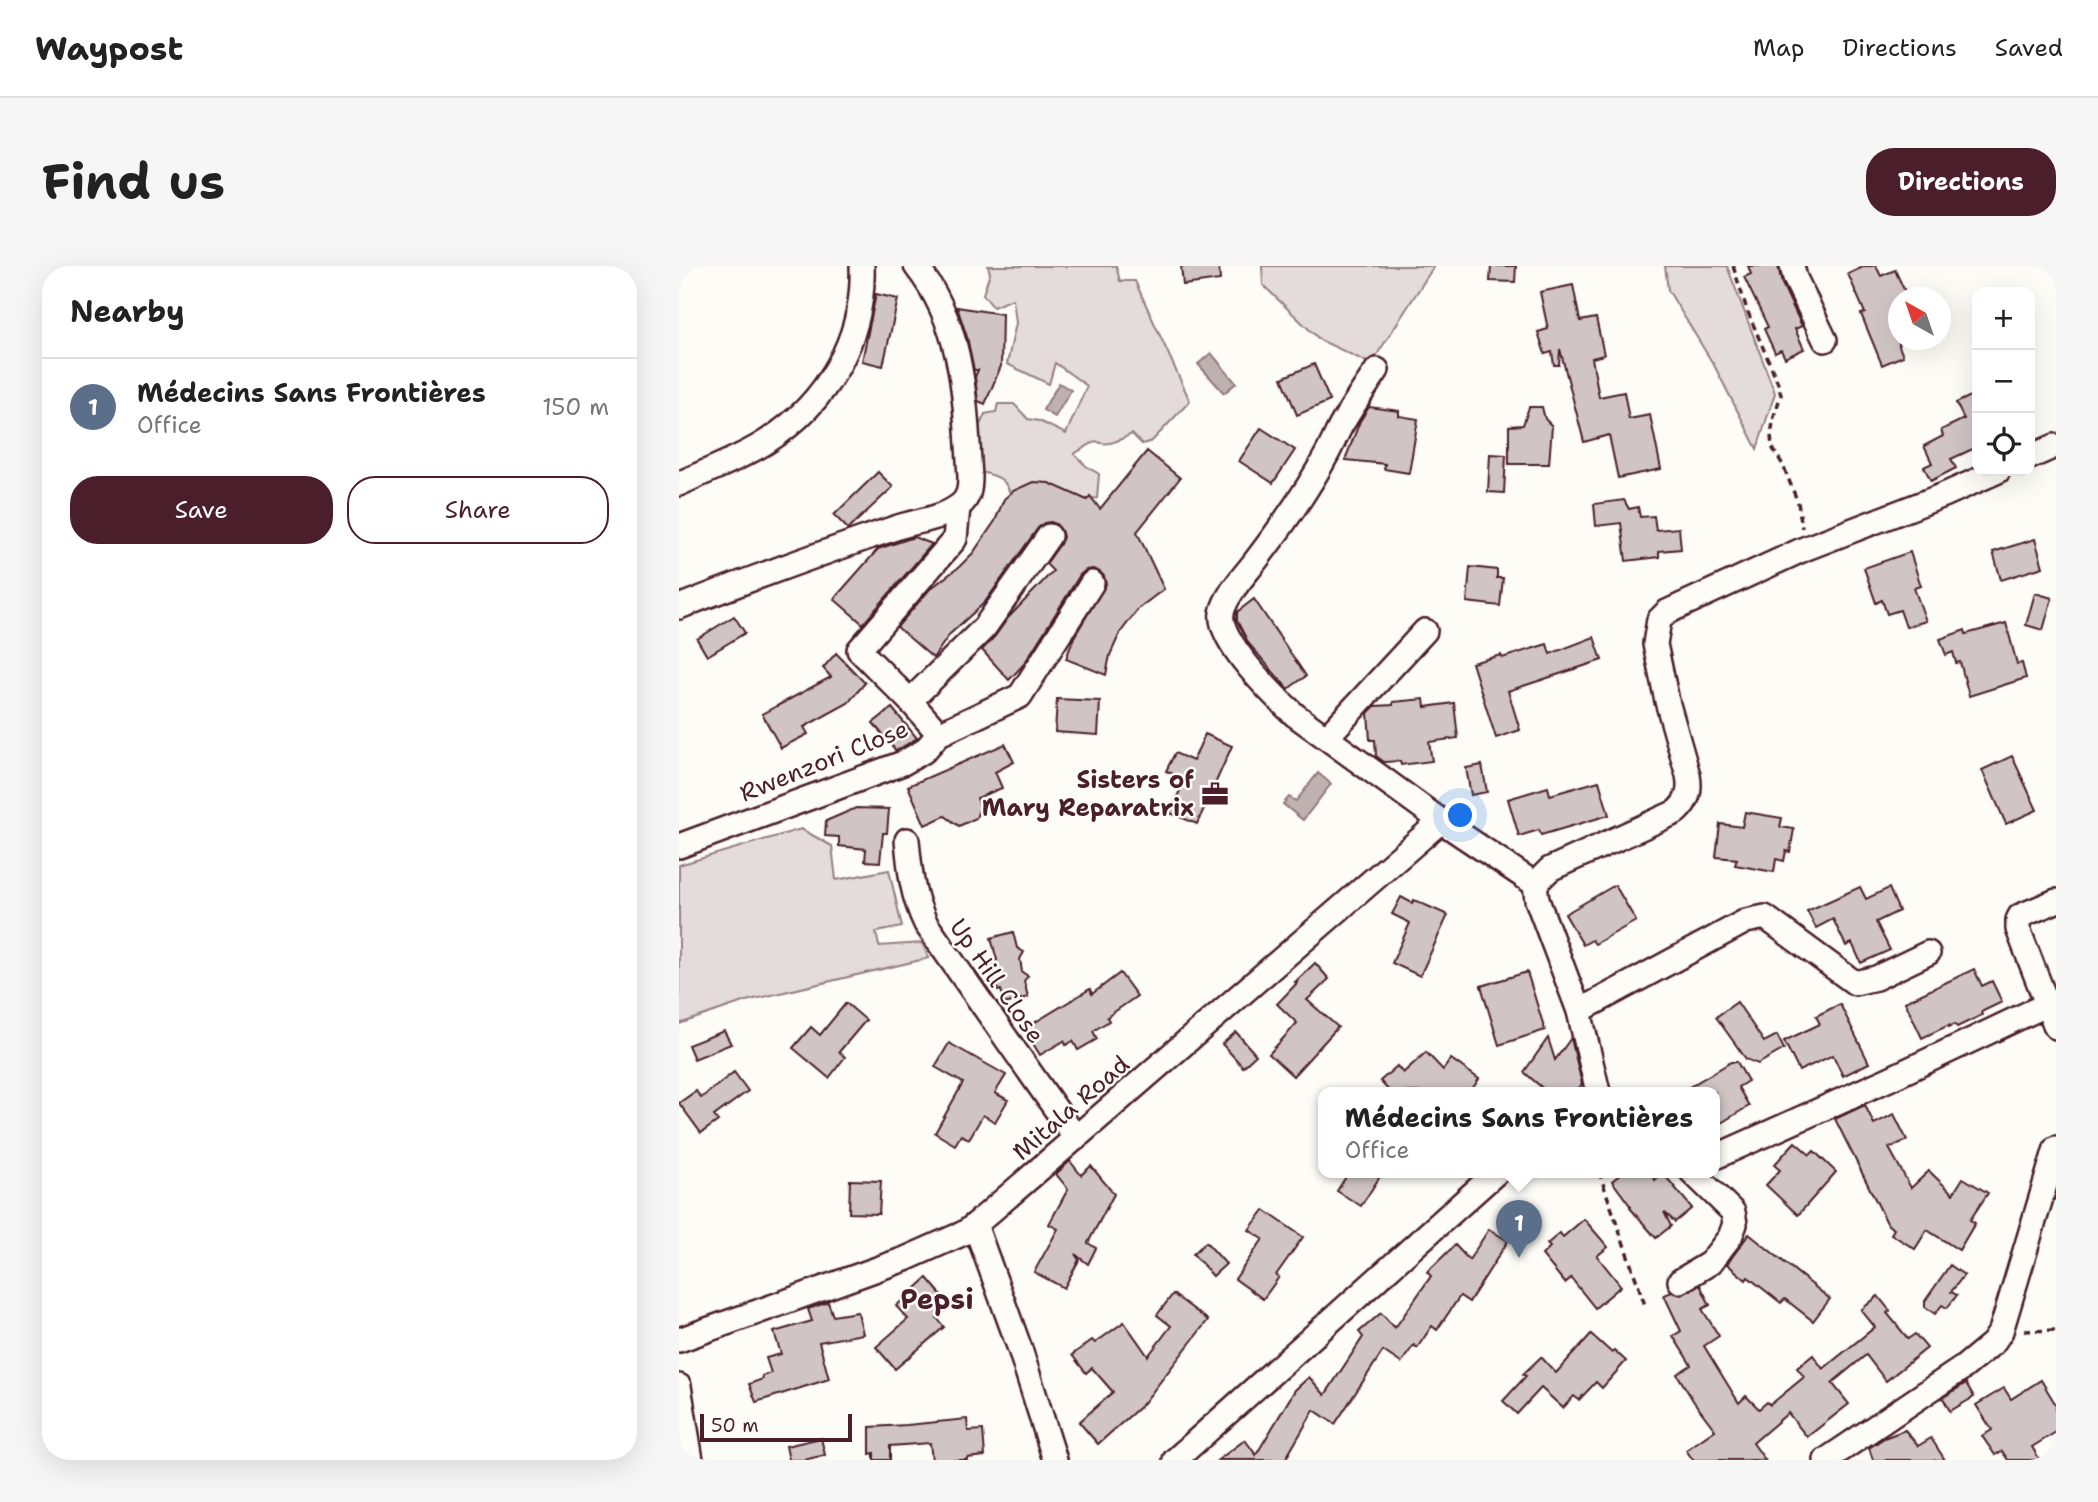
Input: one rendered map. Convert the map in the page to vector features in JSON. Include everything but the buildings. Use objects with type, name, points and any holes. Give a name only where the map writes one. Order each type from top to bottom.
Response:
[{"type":"street","points":[[679,484],[765,443],[799,419],[824,391],[853,334],[862,296],[862,266]]},
{"type":"street","points":[[679,607],[806,559],[946,513],[966,499],[970,477],[963,377],[950,325],[940,301],[916,266]]},
{"type":"street","points":[[1792,266],[1795,278],[1825,340]]},
{"type":"street","points":[[1377,370],[1343,422],[1309,485],[1230,596],[1222,613],[1224,629],[1230,642],[1274,697],[1295,715],[1441,821],[1535,884],[1537,900],[1579,1011],[1597,1087]]},
{"type":"street","points":[[2035,455],[2055,446]]},
{"type":"street","points":[[1535,884],[1550,869],[1676,812],[1685,804],[1688,775],[1667,701],[1655,644],[1659,620],[1667,612],[1804,549],[1987,476]]},
{"type":"street","points":[[939,734],[859,650],[954,539],[958,507]]},
{"type":"street","points":[[910,701],[983,628],[1049,536]]},
{"type":"street","name":"Rwenzori Close","points":[[679,846],[903,763],[924,751],[939,734],[1020,696],[1092,583]]},
{"type":"street","points":[[1327,737],[1425,631]]},
{"type":"street","name":"Mitala Road","points":[[679,1340],[905,1259],[975,1225],[1441,821]]},
{"type":"street","name":"Up Hill Close","points":[[907,841],[910,880],[916,905],[926,925],[1076,1138]]},
{"type":"street","points":[[2056,901],[2025,914],[2018,920],[2018,929],[2056,1027]]},
{"type":"street","points":[[1579,1011],[1746,921],[1765,917],[1855,983],[1876,978],[1928,953]]},
{"type":"street","points":[[1720,1155],[2046,1005]]},
{"type":"street","points":[[1825,1460],[1856,1451],[1993,1343],[2001,1331],[2046,1216],[2056,1148]]},
{"type":"street","points":[[1175,1460],[1490,1178]]},
{"type":"street","points":[[1679,1281],[1710,1263],[1730,1237],[1735,1224],[1733,1212],[1698,1178]]},
{"type":"street","points":[[975,1225],[1020,1349],[1055,1460]]},
{"type":"street","points":[[679,1386],[691,1460]]},
{"type":"path","points":[[1733,266],[1747,310],[1778,383],[1781,396],[1774,416],[1772,447],[1783,465],[1798,503],[1804,549]]},
{"type":"path","points":[[1601,1178],[1647,1308]]},
{"type":"path","points":[[2001,1331],[2056,1330]]},
{"type":"shaded area","points":[[988,266],[1116,266],[1120,281],[1135,281],[1190,401],[1152,441],[1142,444],[1132,434],[1109,443],[1096,441],[1074,454],[1099,474],[1097,498],[1014,504],[1009,490],[1000,478],[981,472],[977,431],[985,414],[996,412],[998,404],[1014,404],[1028,419],[1039,421],[1066,434],[1087,386],[1055,363],[1049,384],[1007,364],[1016,323],[1013,299],[993,307],[983,294],[990,273]]},
{"type":"shaded area","points":[[1262,266],[1434,266],[1371,364],[1320,340],[1263,285]]},
{"type":"shaded area","points":[[1665,266],[1727,266],[1775,393],[1757,449],[1715,367],[1668,290]]},
{"type":"shaded area","points":[[1211,353],[1236,383],[1224,393],[1198,364]]},
{"type":"shaded area","points":[[1059,383],[1071,390],[1055,417],[1043,410]]},
{"type":"shaded area","points":[[1318,773],[1331,784],[1303,820],[1283,804],[1289,797],[1296,801]]},
{"type":"shaded area","points":[[801,829],[832,846],[836,880],[889,870],[902,927],[876,932],[879,946],[922,943],[929,958],[746,1001],[679,1024],[679,865]]},
{"type":"place","name":"Sisters of Mary Reparatrix","points":[[1215,794]]},
{"type":"place","name":"Médecins Sans Frontières","points":[[1519,1258]]},
{"type":"district","name":"Pepsi","points":[[937,1299]]}]
